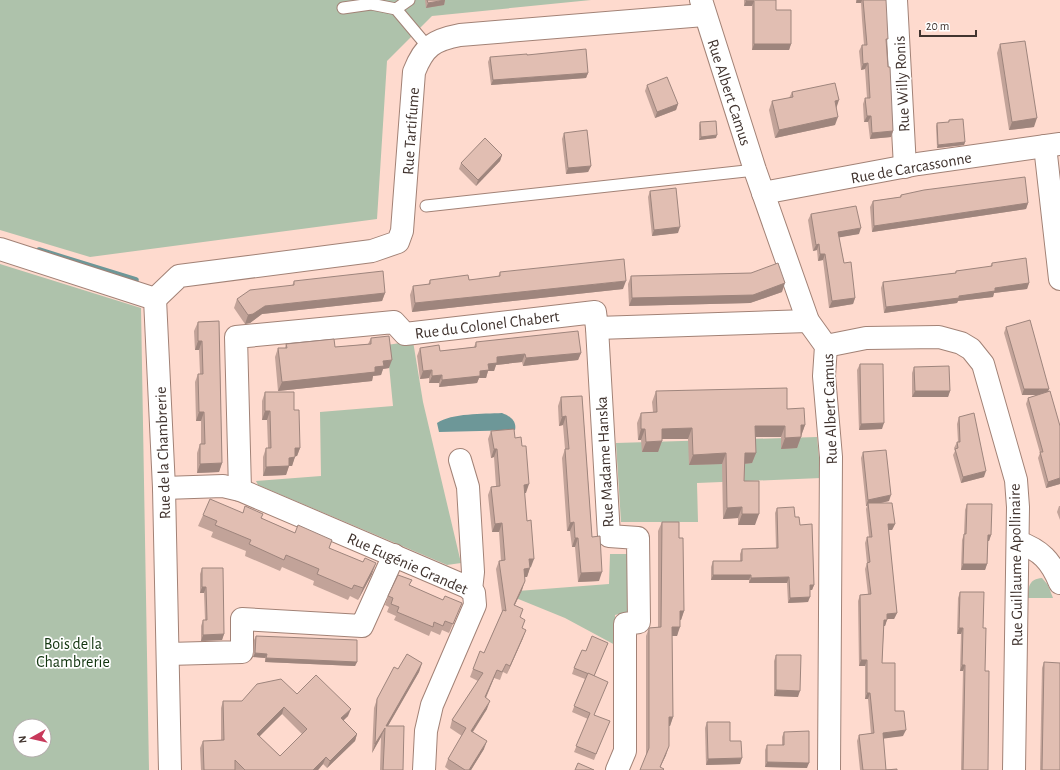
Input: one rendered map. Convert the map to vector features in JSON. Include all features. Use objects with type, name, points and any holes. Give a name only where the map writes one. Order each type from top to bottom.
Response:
[{"type":"street","name":"Rue Willy Ronis","points":[[896,0],[906,167]]},
{"type":"street","name":"Rue Tartifume","points":[[155,298],[179,276],[372,251],[398,242],[402,231],[414,72],[419,59],[428,47],[442,38],[703,7]]},
{"type":"street","name":"Rue Albert Camus","points":[[703,7],[755,170],[808,321],[826,346],[824,376],[831,457],[830,770]]},
{"type":"street","name":"Rue de Carcassonne","points":[[763,193],[906,167],[1052,145]]},
{"type":"street","points":[[1052,145],[1060,279]]},
{"type":"street","points":[[0,249],[155,298]]},
{"type":"street","name":"Rue de la Chambrerie","points":[[155,298],[164,488],[170,770]]},
{"type":"street","name":"Rue du Colonel Chabert","points":[[240,490],[236,337],[394,322],[405,334],[596,312],[596,328]]},
{"type":"street","points":[[596,328],[808,321]]},
{"type":"street","name":"Rue Madame Hanska","points":[[596,328],[609,536],[638,538],[639,622],[625,624],[625,751],[617,770]]},
{"type":"street","name":"Rue Guillaume Apollinaire","points":[[826,346],[866,338],[938,337],[952,339],[971,349],[980,360],[985,370],[1016,480],[1018,542],[1014,770]]},
{"type":"street","points":[[460,460],[468,487],[473,572],[471,590]]},
{"type":"street","name":"Rue Eugénie Grandet","points":[[164,488],[223,486],[240,490],[394,555],[471,590],[474,593],[475,604],[438,688],[428,718],[424,770]]},
{"type":"street","points":[[1018,542],[1035,548],[1046,560],[1060,583]]},
{"type":"street","points":[[168,654],[242,652],[242,619],[362,626],[394,555]]},
{"type":"lane","points":[[396,9],[409,0]]},
{"type":"lane","points":[[343,8],[371,4],[396,9],[428,47]]},
{"type":"lane","points":[[426,206],[755,170]]},
{"type":"green space","points":[[0,0],[591,0],[432,16],[387,61],[377,219],[90,257],[0,230]]},
{"type":"green space","name":"Bois de la Chambrerie","points":[[0,264],[141,308],[149,770],[0,770]]},
{"type":"green space","points":[[413,341],[423,402],[461,563],[447,565],[258,485],[256,481],[321,476],[320,412],[393,406],[387,345]]},
{"type":"green space","points":[[817,437],[821,478],[697,483],[698,522],[621,522],[616,443]]},
{"type":"green space","points":[[610,554],[628,554],[628,612],[615,615],[617,646],[565,618],[511,596],[506,592],[609,584]]},
{"type":"green space","points":[[1042,578],[1048,585],[1053,598],[1028,598],[1030,584],[1034,580]]},
{"type":"water","points":[[502,413],[514,421],[515,430],[439,432],[437,423],[451,417]]},
{"type":"building","points":[[427,0],[445,0],[428,3]]},
{"type":"building","points":[[746,0],[776,0],[776,10],[791,10],[791,44],[754,44],[754,1]]},
{"type":"building","points":[[863,0],[886,0],[888,39],[886,39],[888,67],[890,67],[893,131],[872,133],[871,116],[867,116],[865,98],[870,98],[868,63],[863,64],[862,45],[867,45]]},
{"type":"building","points":[[1025,41],[1037,118],[1012,122],[1000,44]]},
{"type":"building","points":[[586,49],[588,73],[493,80],[490,57]]},
{"type":"building","points":[[667,77],[678,104],[657,112],[647,85]]},
{"type":"building","points":[[835,83],[839,100],[835,101],[838,117],[779,130],[772,101],[793,97],[792,92]]},
{"type":"building","points":[[963,119],[965,142],[938,145],[937,123]]},
{"type":"building","points":[[716,121],[717,135],[701,137],[700,122]]},
{"type":"building","points":[[587,130],[591,166],[568,168],[564,133]]},
{"type":"building","points":[[485,138],[502,155],[478,180],[461,163]]},
{"type":"building","points":[[1025,177],[1028,203],[874,226],[873,201],[901,197],[901,195],[924,190]]},
{"type":"building","points":[[676,188],[680,227],[654,230],[650,191]]},
{"type":"building","points":[[856,206],[861,228],[838,232],[844,263],[851,262],[855,298],[832,301],[825,254],[820,254],[819,244],[816,245],[811,214]]},
{"type":"building","points":[[1026,258],[1029,283],[995,288],[995,291],[959,296],[959,298],[886,307],[883,282],[956,273],[956,271],[992,266],[992,263]]},
{"type":"building","points":[[624,259],[626,281],[415,303],[413,286],[430,284],[430,280],[468,275],[469,280],[500,276],[500,272]]},
{"type":"building","points":[[778,263],[785,283],[753,295],[632,298],[631,276],[751,273]]},
{"type":"building","points":[[383,271],[385,293],[265,306],[253,314],[248,315],[237,299],[250,290],[294,285],[294,281]]},
{"type":"building","points":[[1030,320],[1049,389],[1024,389],[1006,327]]},
{"type":"building","points":[[219,321],[222,463],[200,464],[200,444],[205,444],[204,412],[199,412],[198,374],[203,374],[202,341],[198,341],[198,322]]},
{"type":"building","points":[[578,331],[581,353],[526,358],[525,354],[497,357],[497,363],[488,364],[489,370],[480,371],[480,376],[442,380],[442,375],[432,376],[432,370],[423,371],[420,348],[439,345],[440,351],[476,347],[476,342]]},
{"type":"building","points":[[389,336],[392,360],[383,361],[384,366],[375,367],[375,372],[282,382],[278,348],[287,348],[286,344],[334,339],[335,347],[371,344],[371,338]]},
{"type":"building","points":[[860,364],[883,364],[884,423],[861,424]]},
{"type":"building","points":[[949,366],[950,391],[915,391],[914,367]]},
{"type":"building","points":[[787,388],[787,409],[804,408],[805,425],[801,425],[801,437],[785,438],[785,426],[755,426],[756,453],[745,453],[744,481],[759,481],[759,514],[742,514],[742,507],[727,508],[726,453],[693,455],[692,428],[662,429],[662,441],[646,442],[645,429],[641,429],[641,413],[657,412],[656,391]]},
{"type":"building","points":[[1050,391],[1060,426],[1060,478],[1048,482],[1040,452],[1043,452],[1028,398]]},
{"type":"building","points":[[265,392],[294,392],[294,410],[299,410],[300,448],[295,448],[295,457],[289,458],[289,466],[266,467],[266,448],[271,448],[270,411],[265,411]]},
{"type":"building","points":[[582,396],[592,537],[600,536],[602,572],[581,573],[578,538],[575,538],[574,522],[570,523],[565,449],[569,449],[566,416],[562,417],[561,397]]},
{"type":"building","points":[[974,413],[986,471],[963,477],[955,449],[958,448],[957,442],[960,442],[959,417]]},
{"type":"building","points":[[514,429],[515,438],[521,437],[522,446],[526,446],[529,484],[524,485],[527,521],[531,520],[534,559],[529,559],[530,568],[524,569],[525,581],[514,605],[523,609],[520,617],[525,620],[522,628],[526,630],[510,666],[506,664],[502,672],[497,670],[485,697],[490,701],[471,731],[487,741],[469,770],[465,770],[448,759],[466,728],[452,720],[483,673],[473,669],[480,651],[484,653],[503,610],[506,611],[499,561],[505,560],[502,523],[495,524],[491,487],[500,486],[497,449],[494,449],[491,431]]},
{"type":"building","points":[[886,450],[891,495],[868,500],[863,452]]},
{"type":"building","points":[[210,499],[243,513],[245,506],[263,514],[261,518],[295,533],[298,525],[332,540],[329,548],[363,562],[365,558],[376,563],[363,588],[354,585],[352,589],[317,574],[319,569],[286,555],[284,560],[249,544],[251,540],[215,525],[217,521],[203,515]]},
{"type":"building","points":[[868,503],[892,503],[895,524],[888,524],[897,613],[887,614],[887,620],[884,620],[882,663],[895,663],[895,711],[904,711],[906,730],[883,733],[886,770],[863,770],[859,735],[874,733],[870,693],[867,693],[867,660],[861,660],[860,595],[871,594],[867,563],[870,562],[867,537],[872,537]]},
{"type":"building","points":[[967,504],[992,504],[991,535],[988,535],[987,564],[963,564]]},
{"type":"building","points":[[794,507],[795,517],[799,517],[800,525],[812,524],[814,585],[810,585],[810,597],[790,598],[789,577],[751,578],[751,575],[713,575],[713,561],[742,561],[742,549],[778,548],[777,508]]},
{"type":"building","points":[[662,522],[679,522],[679,538],[683,538],[684,611],[680,611],[680,627],[672,627],[673,717],[669,717],[669,746],[660,767],[664,769],[640,770],[649,748],[649,628],[661,627]]},
{"type":"building","points":[[202,568],[223,568],[224,634],[203,635],[203,620],[207,620],[206,587],[202,587]]},
{"type":"building","points":[[398,575],[412,580],[409,585],[443,600],[445,596],[462,603],[453,624],[445,621],[443,626],[434,622],[433,627],[397,612],[399,607],[391,604],[393,598],[388,596]]},
{"type":"building","points":[[960,592],[984,592],[983,628],[986,628],[985,671],[989,671],[988,770],[963,770],[965,665],[962,665],[963,628],[959,628]]},
{"type":"building","points":[[256,636],[357,640],[357,662],[266,658],[267,654],[255,653]]},
{"type":"building","points":[[592,636],[608,643],[594,676],[574,668],[582,650],[586,651]]},
{"type":"building","points":[[407,654],[422,663],[386,726],[404,726],[403,770],[383,770],[385,728],[375,744],[377,699],[394,667],[398,669]]},
{"type":"building","points":[[776,655],[801,655],[800,691],[776,690]]},
{"type":"building","points":[[1044,662],[1060,663],[1060,770],[1042,770]]},
{"type":"building","points":[[588,673],[608,682],[594,715],[610,721],[596,754],[576,746],[590,713],[574,706]]},
{"type":"building","points":[[316,675],[351,709],[341,718],[357,734],[330,761],[326,757],[313,770],[245,770],[235,760],[235,770],[204,770],[203,741],[224,740],[223,701],[242,701],[257,684],[281,679],[297,694]],"holes":[[[284,707],[307,729],[280,756],[257,734]]]},
{"type":"building","points":[[707,722],[730,722],[730,741],[741,741],[742,758],[708,759]]},
{"type":"building","points":[[809,731],[809,763],[767,762],[767,745],[784,745],[784,732]]},
{"type":"building","points":[[578,763],[594,770],[575,770]]},
{"type":"waterway","points":[[39,250],[136,280]]}]
